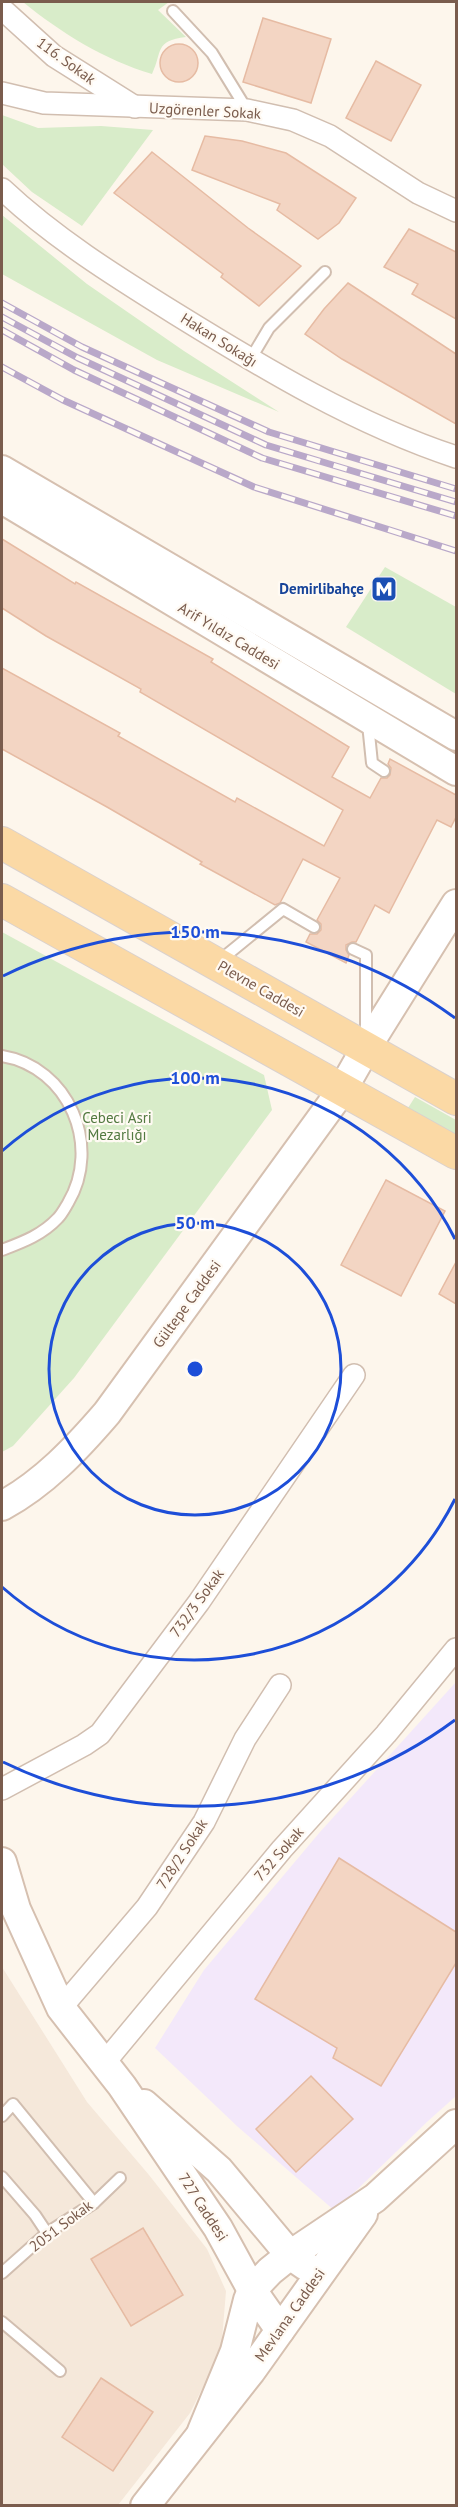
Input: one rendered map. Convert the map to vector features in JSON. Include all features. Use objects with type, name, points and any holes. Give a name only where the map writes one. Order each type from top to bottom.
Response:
[{"type":"main road","name":"Plevne Caddesi","points":[[2,843],[456,1100]]},
{"type":"main road","points":[[2,900],[456,1153]]},
{"type":"street","name":"116. Sokak","points":[[2,9],[54,56],[135,107]]},
{"type":"street","name":"Uzgörenler Sokak","points":[[2,93],[44,103],[247,110],[293,120],[330,136],[418,193],[456,211]]},
{"type":"street","name":"Hakan Sokağı","points":[[2,189],[33,218],[121,280],[250,360],[346,412],[456,456]]},
{"type":"street","name":"Arif Yıldız Caddesi","points":[[2,470],[456,736]]},
{"type":"street","name":"Arif Yıldız Caddesi","points":[[2,500],[456,771]]},
{"type":"street","name":"Gültepe Caddesi","points":[[2,1506],[36,1484],[72,1454],[107,1413],[342,1090],[456,904]]},
{"type":"street","name":"732/3 Sokak","points":[[2,1790],[100,1734],[199,1602],[354,1375]]},
{"type":"street","name":"732 Sokak","points":[[105,2062],[282,1849],[386,1734],[456,1649]]},
{"type":"street","name":"728/2 Sokak","points":[[61,2008],[147,1907],[204,1822],[245,1739],[280,1685]]},
{"type":"street","name":"727 Caddesi","points":[[2,1862],[9,1912],[61,2008],[122,2086],[218,2228],[252,2290],[280,2330]]},
{"type":"street","name":"727 Caddesi","points":[[122,2086],[184,2137],[219,2170],[290,2254],[318,2275]]},
{"type":"street","name":"Mevlana. Caddesi","points":[[202,2431],[235,2351],[252,2290],[290,2254],[375,2198],[456,2124]]},
{"type":"street","name":"Mevlana. Caddesi","points":[[145,2505],[280,2330],[375,2198]]},
{"type":"lane","points":[[173,10],[212,53],[247,110]]},
{"type":"lane","points":[[250,360],[269,328],[325,272]]},
{"type":"lane","points":[[368,719],[372,763],[384,771]]},
{"type":"lane","points":[[216,963],[284,909],[314,927]]},
{"type":"lane","points":[[352,949],[366,955],[366,1048]]},
{"type":"lane","points":[[2,1056],[15,1058],[43,1073],[65,1096],[79,1124],[83,1156],[76,1188],[59,1218],[32,1239],[2,1250]]},
{"type":"lane","points":[[2,2116],[13,2104],[94,2203]]},
{"type":"lane","points":[[2,2177],[35,2215],[47,2233]]},
{"type":"lane","name":"2051 Sokak","points":[[2,2272],[47,2233],[94,2203],[120,2178]]},
{"type":"lane","points":[[2,2322],[60,2371]]},
{"type":"shaded area","points":[[456,1682],[456,2096],[335,2211],[238,2127],[155,2048],[204,1970],[320,1832]]},
{"type":"shaded area","points":[[2,1967],[87,2102],[149,2175],[207,2249],[226,2291],[221,2351],[190,2413],[118,2505],[2,2505]]},
{"type":"green space","points":[[23,2],[169,2],[158,10],[186,37],[164,44],[152,74],[117,61],[84,44]]},
{"type":"green space","points":[[2,115],[38,128],[101,126],[153,130],[82,226],[32,192],[2,164]]},
{"type":"green space","points":[[2,215],[87,284],[184,351],[279,412],[157,360],[2,274]]},
{"type":"green space","points":[[385,567],[456,607],[456,694],[346,627]]},
{"type":"green space","name":"Cebeci Asri Mezarlığı","points":[[2,932],[264,1075],[272,1110],[74,1378],[13,1446],[2,1452]]},
{"type":"green space","points":[[415,1097],[456,1120],[456,1135],[408,1108]]},
{"type":"building","points":[[263,18],[331,39],[311,103],[243,82]]},
{"type":"building","points":[[179,44],[193,49],[198,63],[193,77],[179,82],[165,77],[160,63],[165,49]]},
{"type":"building","points":[[376,61],[421,85],[391,141],[346,118]]},
{"type":"building","points":[[205,136],[242,141],[286,153],[356,198],[339,223],[318,239],[277,210],[280,204],[192,170]]},
{"type":"building","points":[[152,152],[248,228],[301,266],[259,306],[221,277],[223,274],[114,193]]},
{"type":"building","points":[[409,229],[456,252],[456,319],[412,294],[418,284],[384,267]]},
{"type":"building","points":[[348,283],[456,354],[456,424],[342,359],[305,334]]},
{"type":"building","points":[[2,539],[75,584],[76,582],[213,659],[211,662],[349,747],[332,777],[370,798],[381,778],[387,778],[390,775],[391,768],[388,764],[390,759],[456,795],[456,817],[451,827],[437,820],[389,913],[375,905],[356,942],[346,945],[349,955],[346,963],[306,942],[310,934],[317,934],[321,930],[321,924],[317,920],[340,878],[303,859],[280,903],[275,905],[2,749],[2,668],[120,733],[118,736],[235,802],[237,798],[324,846],[343,810],[140,692],[141,689],[46,636],[2,608]]},
{"type":"building","points":[[386,1180],[445,1211],[401,1296],[341,1265]]},
{"type":"building","points":[[456,1262],[456,1304],[439,1294]]},
{"type":"building","points":[[339,1858],[456,1932],[456,1963],[381,2086],[333,2058],[337,2048],[255,1999]]},
{"type":"building","points":[[311,2076],[353,2119],[296,2172],[256,2129]]},
{"type":"building","points":[[143,2228],[183,2295],[131,2326],[91,2259]]},
{"type":"building","points":[[101,2378],[153,2412],[113,2471],[62,2437]]},
{"type":"railway","points":[[2,303],[82,347],[269,432],[456,489]]},
{"type":"railway","points":[[2,317],[78,358],[266,445],[456,502]]},
{"type":"railway","points":[[2,330],[74,370],[262,458],[456,516]]},
{"type":"railway","points":[[2,367],[63,400],[254,487],[456,551]]},
{"type":"place","name":"Demirlibahçe","points":[[384,589]]}]
